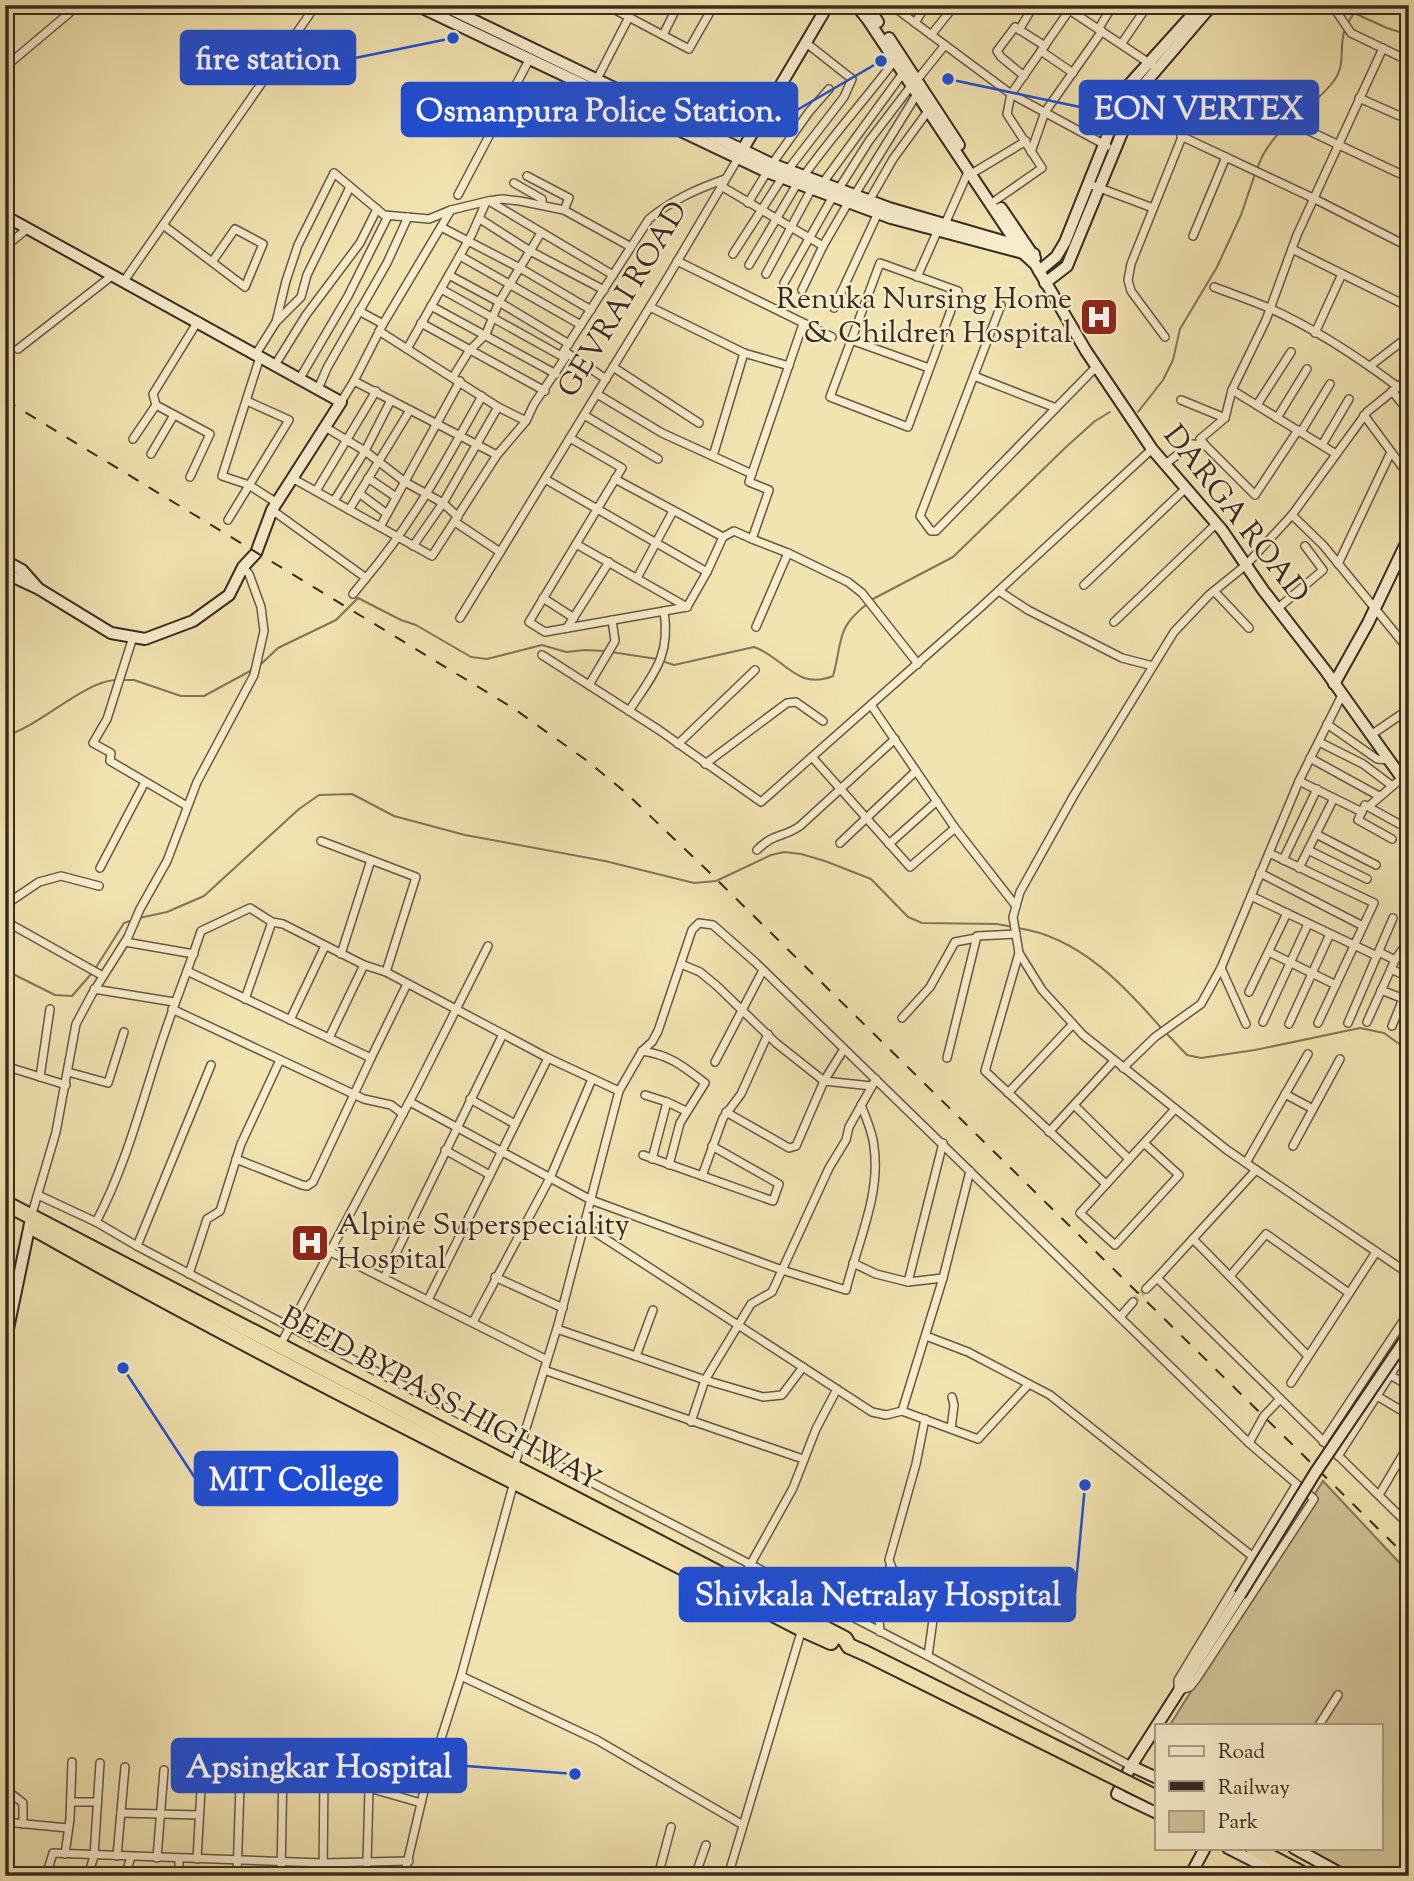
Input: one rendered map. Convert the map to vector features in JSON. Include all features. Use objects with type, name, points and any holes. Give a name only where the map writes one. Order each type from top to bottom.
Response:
[{"type":"highway","name":"BEED BYPASS HIGHWAY","points":[[5,1203],[31,1222],[803,1629],[841,1647],[849,1646],[864,1653],[1155,1797]]},
{"type":"highway","name":"BEED BYPASS HIGHWAY","points":[[5,1213],[31,1222]]},
{"type":"highway","name":"BEED BYPASS HIGHWAY","points":[[514,1475],[845,1639],[849,1646]]},
{"type":"highway","points":[[1257,1850],[1307,1876]]},
{"type":"street","points":[[18,349],[119,278],[163,225],[316,5]]},
{"type":"street","points":[[416,5],[530,60],[769,168],[878,213],[941,228]]},
{"type":"street","points":[[442,5],[740,155]]},
{"type":"street","points":[[606,5],[688,49],[714,5]]},
{"type":"street","points":[[663,35],[678,5]]},
{"type":"street","name":"GEVRAI ROAD","points":[[460,618],[650,307],[828,5]]},
{"type":"street","points":[[891,5],[1011,94],[1109,147]]},
{"type":"street","points":[[915,23],[926,5]]},
{"type":"street","points":[[931,35],[955,5]]},
{"type":"street","points":[[1019,30],[1034,5]]},
{"type":"street","points":[[1031,152],[1045,112],[1073,74],[1113,5]]},
{"type":"street","points":[[1122,43],[1148,5]]},
{"type":"street","points":[[851,200],[869,201],[941,228],[1030,256],[1056,257],[1140,89],[1154,66],[1201,5]]},
{"type":"street","points":[[1154,66],[1212,5]]},
{"type":"street","points":[[1332,5],[1352,33],[1409,61]]},
{"type":"street","name":"DARGA ROAD","points":[[863,7],[928,111],[996,200],[1096,367],[1152,450],[1216,524],[1405,783]]},
{"type":"street","name":"DARGA ROAD","points":[[863,7],[1030,256]]},
{"type":"street","points":[[996,200],[1042,169],[1007,114],[1011,94],[1043,49],[1068,7],[1154,66]]},
{"type":"street","points":[[5,67],[74,9]]},
{"type":"street","points":[[596,81],[629,17]]},
{"type":"street","points":[[1024,76],[997,51],[1015,27],[1073,74]]},
{"type":"street","points":[[733,254],[785,174],[844,97],[852,79],[806,42]]},
{"type":"street","points":[[784,283],[808,237],[869,141],[915,87],[945,45]]},
{"type":"street","points":[[1330,384],[1255,495],[1200,439],[1225,418],[1233,390],[1270,309],[1313,198],[1382,48]]},
{"type":"street","points":[[458,195],[530,60]]},
{"type":"street","points":[[749,265],[800,181],[895,60]]},
{"type":"street","points":[[766,274],[816,187],[903,73]]},
{"type":"street","points":[[802,290],[823,246],[905,110],[915,87]]},
{"type":"street","points":[[748,203],[769,168],[828,89]]},
{"type":"street","points":[[1359,98],[1409,120]]},
{"type":"street","points":[[869,201],[893,159],[928,111]]},
{"type":"street","points":[[1165,337],[1130,292],[1128,280],[1131,264],[1190,117]]},
{"type":"street","points":[[1305,129],[1409,178]]},
{"type":"street","points":[[1181,136],[1409,247]]},
{"type":"street","points":[[917,276],[973,170],[1026,141]]},
{"type":"street","points":[[1193,236],[1226,157]]},
{"type":"street","points":[[366,578],[249,485],[222,476],[247,401],[258,356],[276,322],[298,245],[334,173],[388,216],[429,219],[451,210],[502,199],[564,210],[631,247]]},
{"type":"street","points":[[527,176],[569,198],[564,210]]},
{"type":"street","points":[[514,183],[542,199],[542,205]]},
{"type":"street","points":[[292,478],[432,556],[497,455],[526,421],[534,404],[556,374],[581,325],[649,219],[666,205],[701,187],[723,183],[748,203],[823,246]]},
{"type":"street","points":[[1093,186],[1153,208]]},
{"type":"street","points":[[1045,283],[1067,266],[1093,186]]},
{"type":"street","points":[[276,322],[301,297],[307,275],[350,187]]},
{"type":"street","points":[[407,348],[469,240],[487,201]]},
{"type":"street","points":[[487,201],[613,275]]},
{"type":"street","points":[[275,365],[306,315],[360,243],[377,209]]},
{"type":"street","points":[[5,573],[39,589],[111,633],[145,639],[193,621],[229,595],[243,567],[256,553],[275,507],[354,381],[379,331],[451,210]]},
{"type":"street","points":[[834,308],[878,213]]},
{"type":"street","points":[[5,216],[341,402]]},
{"type":"street","points":[[300,379],[352,288],[388,216]]},
{"type":"street","points":[[318,389],[327,368],[387,263],[408,217]]},
{"type":"street","points":[[480,219],[530,251],[604,290]]},
{"type":"street","points":[[163,225],[245,287],[263,244],[235,229],[212,262]]},
{"type":"street","points":[[441,227],[520,268],[591,310]]},
{"type":"street","points":[[5,247],[28,228]]},
{"type":"street","points":[[380,527],[437,424],[469,351],[486,334],[499,302],[541,233]]},
{"type":"street","points":[[1292,249],[1409,307]]},
{"type":"street","points":[[460,256],[581,325]]},
{"type":"street","points":[[677,261],[832,337]]},
{"type":"street","points":[[880,263],[958,291],[908,427],[830,397],[851,340],[880,263]]},
{"type":"street","points":[[1315,333],[1342,274]]},
{"type":"street","points":[[449,275],[499,302],[606,379]]},
{"type":"street","points":[[1214,287],[1270,309],[1370,366],[1395,389],[1409,412]]},
{"type":"street","points":[[441,289],[494,318],[566,351]]},
{"type":"street","points":[[1001,305],[920,516],[931,531],[936,531],[1096,367]]},
{"type":"street","points":[[431,306],[556,374]]},
{"type":"street","points":[[650,307],[744,352],[789,366]]},
{"type":"street","points":[[359,312],[383,324]]},
{"type":"street","points":[[190,477],[210,434],[156,405],[153,394],[198,321]]},
{"type":"street","points":[[422,323],[545,391]]},
{"type":"street","points":[[752,539],[769,490],[749,482],[803,324]]},
{"type":"street","points":[[379,331],[499,407],[526,421]]},
{"type":"street","points":[[1370,366],[1409,336]]},
{"type":"street","points":[[851,340],[929,368]]},
{"type":"street","points":[[713,456],[744,352]]},
{"type":"street","points":[[1256,405],[1291,352]]},
{"type":"street","points":[[613,367],[699,423]]},
{"type":"street","points":[[1277,418],[1307,369]]},
{"type":"street","points":[[974,376],[1056,408]]},
{"type":"street","points":[[1409,378],[1364,415],[1292,515],[1246,565],[1214,591],[1174,632],[1074,795],[1020,892],[1013,917],[1019,953],[1042,990],[1073,1024],[1114,1061],[1246,1163],[1409,1274]]},
{"type":"street","points":[[354,381],[497,455]]},
{"type":"street","points":[[1233,390],[1336,454]]},
{"type":"street","points":[[316,491],[376,391]]},
{"type":"street","points":[[597,394],[662,433],[752,474]]},
{"type":"street","points":[[353,594],[398,537],[427,493],[482,396]]},
{"type":"street","points":[[1322,445],[1349,398]]},
{"type":"street","points":[[334,501],[365,451],[391,400]]},
{"type":"street","points":[[1181,400],[1225,418]]},
{"type":"street","points":[[228,520],[289,420],[247,401]]},
{"type":"street","points":[[133,439],[156,405]]},
{"type":"street","points":[[413,546],[443,503],[499,407]]},
{"type":"street","points":[[349,510],[410,410]]},
{"type":"street","points":[[151,454],[174,415]]},
{"type":"street","points":[[584,415],[658,459]]},
{"type":"street","points":[[1364,415],[1409,477]]},
{"type":"street","points":[[325,427],[365,451],[405,482],[443,503],[456,520],[500,552]]},
{"type":"street","points":[[570,438],[622,468],[529,622],[545,632],[687,607]]},
{"type":"street","points":[[1164,466],[1192,444],[1205,444]]},
{"type":"street","points":[[542,654],[761,802],[918,664],[1152,450]]},
{"type":"street","points":[[1338,564],[1391,452]]},
{"type":"street","points":[[368,478],[396,497]]},
{"type":"street","points":[[545,479],[707,572]]},
{"type":"street","points":[[615,479],[723,537]]},
{"type":"street","points":[[1084,585],[1185,489]]},
{"type":"street","points":[[359,493],[387,514]]},
{"type":"street","points":[[636,578],[673,511]]},
{"type":"street","points":[[1292,515],[1338,564],[1409,650]]},
{"type":"street","points":[[1114,622],[1216,524]]},
{"type":"street","points":[[687,607],[723,537],[734,531],[848,582],[862,593],[918,664]]},
{"type":"street","points":[[1334,684],[1409,537]]},
{"type":"street","points":[[576,544],[687,607]]},
{"type":"street","points":[[1278,609],[1323,569],[1305,546]]},
{"type":"street","points":[[756,627],[788,553]]},
{"type":"street","points":[[5,561],[22,570],[39,589]]},
{"type":"street","points":[[567,628],[609,562]]},
{"type":"street","points":[[5,1343],[31,1222],[56,1132],[76,1024],[100,975],[127,939],[139,909],[167,861],[197,782],[254,675],[264,631],[261,607],[249,574],[243,567]]},
{"type":"street","points":[[999,591],[1028,610],[1122,658],[1153,666]]},
{"type":"street","points":[[1214,591],[1249,628]]},
{"type":"street","points":[[543,598],[574,618]]},
{"type":"street","points":[[629,711],[664,654],[667,629],[664,611]]},
{"type":"street","points":[[589,685],[612,648],[615,634],[612,620]]},
{"type":"street","points":[[133,637],[107,719],[93,743],[111,753],[110,761],[187,806]]},
{"type":"street","points":[[678,744],[755,670]]},
{"type":"street","points":[[1123,1068],[1155,1037],[1201,1004],[1221,968],[1299,780],[1342,695]]},
{"type":"street","points":[[705,764],[787,704],[796,702],[806,706],[823,721]]},
{"type":"street","points":[[871,705],[955,828],[1016,906]]},
{"type":"street","points":[[1371,735],[1409,709]]},
{"type":"street","points":[[1327,724],[1377,760],[1389,760]]},
{"type":"street","points":[[757,850],[774,835],[796,828],[895,739]]},
{"type":"street","points":[[1319,742],[1363,764],[1391,785]]},
{"type":"street","points":[[812,757],[910,867],[955,828]]},
{"type":"street","points":[[1310,758],[1379,796]]},
{"type":"street","points":[[840,844],[916,771]]},
{"type":"street","points":[[1299,780],[1362,812]]},
{"type":"street","points":[[100,868],[145,782]]},
{"type":"street","points":[[1392,839],[1357,820],[1365,805],[1369,806],[1391,785],[1405,783]]},
{"type":"street","points":[[1283,860],[1317,789]]},
{"type":"street","points":[[1299,868],[1334,798]]},
{"type":"street","points":[[889,844],[937,801]]},
{"type":"street","points":[[1369,806],[1401,825]]},
{"type":"street","points":[[1316,834],[1376,865]]},
{"type":"street","points":[[321,841],[416,877],[386,972]]},
{"type":"street","points":[[1308,850],[1367,879]]},
{"type":"street","points":[[1269,853],[1374,903],[1318,1023]]},
{"type":"street","points":[[341,954],[371,860]]},
{"type":"street","points":[[1261,873],[1363,926]]},
{"type":"street","points":[[5,905],[39,882],[61,876],[99,886]]},
{"type":"street","points":[[1251,896],[1354,946],[1395,960]]},
{"type":"street","points":[[96,1222],[106,1203],[134,1127],[173,1006],[201,931],[250,908],[272,922],[283,924],[364,965],[386,972],[548,1058],[619,1091]]},
{"type":"street","points":[[1249,992],[1287,913]]},
{"type":"street","points":[[1348,1023],[1393,918]]},
{"type":"street","points":[[5,921],[100,975]]},
{"type":"street","points":[[245,999],[272,922]]},
{"type":"street","points":[[404,1876],[421,1803],[461,1676],[520,1446],[557,1329],[619,1091],[642,1051],[652,1042],[658,1031],[692,930],[699,923],[713,925],[763,970],[845,1049],[874,1083],[943,1143],[1071,1272],[1249,1443],[1314,1499],[1197,1678],[1190,1687],[1178,1692]]},
{"type":"street","points":[[1263,1022],[1308,924]]},
{"type":"street","points":[[947,1058],[976,939],[979,934],[1016,933]]},
{"type":"street","points":[[1289,1024],[1330,934]]},
{"type":"street","points":[[127,939],[194,954]]},
{"type":"street","points":[[902,1018],[930,987],[955,942],[976,939]]},
{"type":"street","points":[[1367,1022],[1395,960],[1409,940]]},
{"type":"street","points":[[290,1020],[325,946]]},
{"type":"street","points":[[277,1352],[410,1102],[488,946]]},
{"type":"street","points":[[1269,952],[1336,985]]},
{"type":"street","points":[[1019,953],[985,1072],[1106,1184]]},
{"type":"street","points":[[681,964],[699,972],[824,1081],[874,1083]]},
{"type":"street","points":[[329,1038],[364,965]]},
{"type":"street","points":[[1221,968],[1246,1024]]},
{"type":"street","points":[[1391,969],[1406,976]]},
{"type":"street","points":[[715,1062],[763,970]]},
{"type":"street","points":[[187,971],[371,1058]]},
{"type":"street","points":[[236,1159],[307,1186],[313,1182],[407,984]]},
{"type":"street","points":[[94,989],[173,1006],[364,1100],[391,1105],[403,1114]]},
{"type":"street","points":[[1381,990],[1406,1000],[1392,1026]]},
{"type":"street","points":[[40,1077],[50,1009]]},
{"type":"street","points":[[1008,1093],[1073,1024]]},
{"type":"street","points":[[68,1072],[108,1083],[124,1032]]},
{"type":"street","points":[[384,1278],[503,1034]]},
{"type":"street","points":[[702,1176],[726,1112],[741,1094],[768,1034]]},
{"type":"street","points":[[726,1112],[793,1148],[824,1081],[845,1049]]},
{"type":"street","points":[[642,1051],[664,1054],[705,1083],[680,1123],[669,1164]]},
{"type":"street","points":[[1246,1163],[1308,1054]]},
{"type":"street","points":[[428,1300],[548,1058]]},
{"type":"street","points":[[1293,1146],[1340,1059]]},
{"type":"street","points":[[189,1274],[207,1219],[220,1211],[241,1144],[280,1060]]},
{"type":"street","points":[[1049,1132],[1114,1061]]},
{"type":"street","points":[[137,1246],[211,1065]]},
{"type":"street","points":[[5,1066],[65,1085]]},
{"type":"street","points":[[472,1322],[550,1178],[592,1079]]},
{"type":"street","points":[[691,1422],[705,1380],[738,1324],[751,1304],[772,1292],[829,1168],[846,1140],[849,1127],[874,1083]]},
{"type":"street","points":[[1285,1094],[1313,1109]]},
{"type":"street","points":[[645,1095],[686,1111]]},
{"type":"street","points":[[470,1099],[515,1124]]},
{"type":"street","points":[[410,1102],[591,1200],[782,1270],[846,1290],[868,1212],[875,1175],[874,1145],[861,1105]]},
{"type":"street","points":[[652,1158],[667,1102]]},
{"type":"street","points":[[1075,1106],[1129,1159]]},
{"type":"street","points":[[1144,1143],[1180,1175],[1115,1245],[1080,1213],[1175,1109]]},
{"type":"street","points":[[908,1282],[943,1143]]},
{"type":"street","points":[[643,1155],[772,1201],[779,1184],[712,1146]]},
{"type":"street","points":[[445,1150],[490,1175]]},
{"type":"street","points":[[1146,1289],[1256,1170]]},
{"type":"street","points":[[902,1411],[943,1278],[970,1171]]},
{"type":"street","points":[[38,1195],[96,1222],[290,1327],[928,1656],[1155,1777]]},
{"type":"street","points":[[584,1225],[872,1412],[886,1415],[902,1411],[978,1438],[1028,1385]]},
{"type":"street","points":[[1230,1276],[1266,1234],[1349,1293]]},
{"type":"street","points":[[1193,1239],[1308,1356]]},
{"type":"street","points":[[331,1252],[547,1360]]},
{"type":"street","points":[[1291,1382],[1376,1252]]},
{"type":"street","points":[[853,1264],[876,1274],[908,1282],[943,1278]]},
{"type":"street","points":[[495,1277],[562,1308]]},
{"type":"street","points":[[1157,1278],[1409,1525]]},
{"type":"street","points":[[1119,1317],[1133,1303]]},
{"type":"street","points":[[636,1356],[653,1310]]},
{"type":"street","points":[[1323,1442],[1409,1312]]},
{"type":"street","points":[[557,1329],[763,1397],[782,1395],[803,1367]]},
{"type":"street","points":[[1158,1724],[1315,1473],[1409,1334]]},
{"type":"street","points":[[926,1336],[968,1352],[1050,1395],[1252,1556]]},
{"type":"street","points":[[1338,1455],[1409,1346]]},
{"type":"street","points":[[544,1370],[803,1459]]},
{"type":"street","points":[[1390,1375],[1409,1386]]},
{"type":"street","points":[[739,1585],[793,1488],[803,1459],[837,1389]]},
{"type":"street","points":[[1377,1396],[1409,1415]]},
{"type":"street","points":[[951,1429],[954,1405],[952,1397]]},
{"type":"street","points":[[1249,1443],[1264,1416],[1280,1399]]},
{"type":"street","points":[[880,1632],[878,1606],[916,1464],[925,1419]]},
{"type":"street","points":[[1379,1495],[1409,1444]]},
{"type":"street","points":[[1178,1692],[1178,1680],[1296,1485]]},
{"type":"street","points":[[890,1567],[894,1573],[926,1585],[936,1598],[928,1656]]},
{"type":"street","points":[[728,1876],[803,1629]]},
{"type":"street","points":[[461,1676],[597,1740],[743,1825]]},
{"type":"street","points":[[1320,1724],[1338,1695]]},
{"type":"street","points":[[1155,1728],[1117,1794],[1155,1812]]},
{"type":"street","points":[[237,1876],[241,1755],[421,1803]]},
{"type":"street","points":[[65,1854],[72,1762]]},
{"type":"street","points":[[88,1876],[94,1856],[100,1763]]},
{"type":"street","points":[[281,1876],[283,1766]]},
{"type":"street","points":[[117,1856],[125,1767]]},
{"type":"street","points":[[157,1858],[164,1770]]},
{"type":"street","points":[[197,1859],[202,1772]]},
{"type":"street","points":[[323,1876],[324,1775]]},
{"type":"street","points":[[9,1788],[9,1792],[23,1802],[23,1824]]},
{"type":"street","points":[[367,1864],[369,1789]]},
{"type":"street","points":[[71,1802],[97,1802]]},
{"type":"street","points":[[121,1813],[199,1815]]},
{"type":"street","points":[[5,1822],[68,1829]]},
{"type":"street","points":[[658,1876],[671,1827]]},
{"type":"street","points":[[695,1876],[706,1845]]},
{"type":"street","points":[[1190,1876],[1204,1850]]},
{"type":"street","points":[[1232,1850],[1283,1876]]},
{"type":"street","points":[[1298,1850],[1345,1876]]},
{"type":"street","points":[[46,1876],[53,1853],[367,1864],[409,1861]]},
{"type":"street","points":[[125,1876],[131,1857]]},
{"type":"street","points":[[179,1876],[180,1858]]},
{"type":"green space","points":[[1323,1481],[1409,1573],[1409,1876],[1341,1876],[1289,1850],[1382,1850],[1382,1724],[1171,1724]]},
{"type":"waterway","points":[[1347,24],[1354,13],[1409,35]]},
{"type":"waterway","points":[[1257,169],[1271,142],[1333,82],[1340,69],[1345,29]]},
{"type":"waterway","points":[[1138,412],[1163,380],[1173,360],[1180,329],[1217,267],[1241,215],[1255,174]]},
{"type":"waterway","points":[[871,600],[953,557],[1065,448],[1095,421],[1110,412]]},
{"type":"waterway","points":[[260,665],[278,648],[336,620],[358,598],[416,625],[471,657],[487,659],[542,645],[566,652],[605,651]]},
{"type":"waterway","points":[[662,661],[674,665],[754,647],[800,676],[809,679],[833,676],[845,629],[867,604]]},
{"type":"waterway","points":[[611,652],[657,659]]},
{"type":"waterway","points":[[124,680],[134,680],[181,696],[204,696],[252,670]]},
{"type":"waterway","points":[[5,736],[18,731],[89,688],[115,680]]},
{"type":"waterway","points":[[139,918],[167,912],[204,896],[299,809],[319,795],[352,794],[394,816],[465,835],[605,861],[694,883],[716,881],[771,855],[784,852],[801,854],[871,879],[908,917],[922,923],[997,924],[1013,927]]},
{"type":"waterway","points":[[95,969],[124,923],[130,921]]},
{"type":"waterway","points":[[1018,928],[1061,941],[1099,965],[1162,1029]]},
{"type":"waterway","points":[[5,970],[55,995],[72,996],[92,973]]},
{"type":"waterway","points":[[1166,1033],[1187,1055],[1201,1058],[1255,1050],[1360,1028],[1384,1033],[1409,1051]]},
{"type":"tunnel","points":[[1133,1302],[1146,1289]]},
{"type":"railway","points":[[5,400],[513,708],[586,760],[625,792],[1409,1559]]},
{"type":"place","name":"fire station","points":[[453,38]]},
{"type":"place","name":"Osmanpura Police Station.","points":[[881,61]]},
{"type":"place","name":"EON VERTEX","points":[[948,79]]},
{"type":"place","name":"Renuka Nursing Home & Children Hospital","points":[[1099,317]]},
{"type":"place","name":"Alpine Superspeciality Hospital","points":[[310,1243]]},
{"type":"place","name":"MIT College","points":[[123,1368]]},
{"type":"place","name":"Shivkala Netralay Hospital","points":[[1085,1485]]},
{"type":"place","name":"Apsingkar Hospital","points":[[575,1774]]}]
